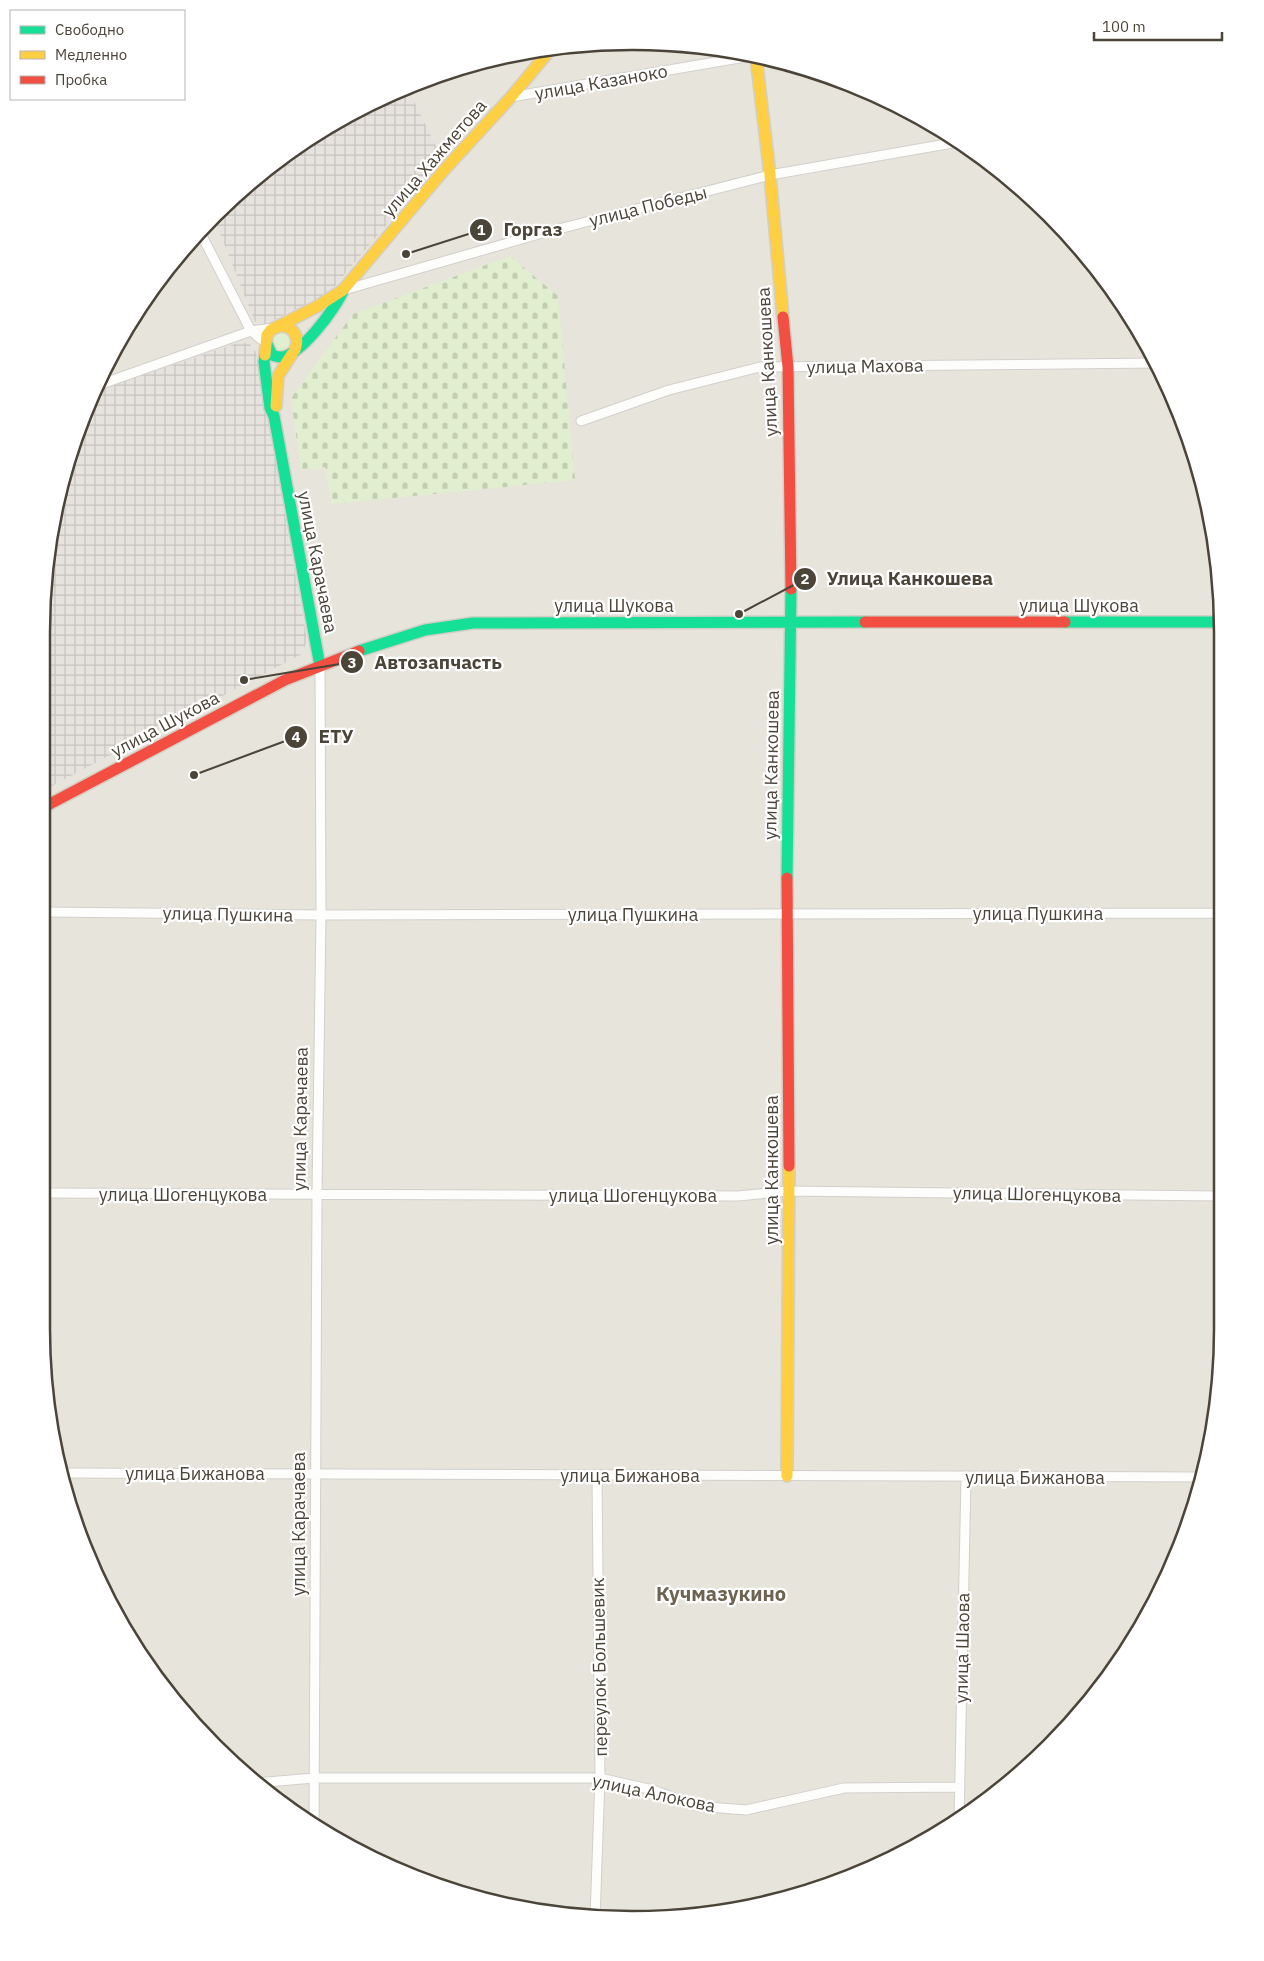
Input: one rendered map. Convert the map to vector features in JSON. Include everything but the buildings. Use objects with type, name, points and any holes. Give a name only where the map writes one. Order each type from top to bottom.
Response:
[{"type":"street","name":"улица Хажметова","points":[[343,290],[444,170],[511,97],[544,57]]},
{"type":"street","name":"улица Казаноко","points":[[511,97],[733,59]]},
{"type":"street","name":"улица Канкошева","points":[[757,64],[770,175],[788,367],[791,622],[787,914],[787,1476]]},
{"type":"street","name":"улица Победы","points":[[343,290],[539,234],[770,175],[948,144]]},
{"type":"street","points":[[203,238],[251,331],[267,344],[271,353],[276,356],[282,357],[294,352],[304,344],[338,303],[343,290]]},
{"type":"street","points":[[274,416],[270,408],[264,362],[267,336],[276,327],[318,306],[343,290]]},
{"type":"street","points":[[107,382],[251,331],[287,326],[295,332],[298,341],[294,352],[278,376],[274,416]]},
{"type":"street","name":"улица Махова","points":[[581,421],[669,390],[760,367],[1147,362]]},
{"type":"street","name":"улица Карачаева","points":[[274,416],[320,666],[321,915],[317,1195],[314,1816]]},
{"type":"street","name":"улица Шукова","points":[[50,804],[285,680],[373,646],[425,630],[473,623],[1214,622]]},
{"type":"street","name":"улица Пушкина","points":[[50,912],[321,915],[1214,913]]},
{"type":"street","name":"улица Шогенцукова","points":[[50,1193],[738,1196],[788,1191],[1214,1196]]},
{"type":"street","name":"улица Бижанова","points":[[68,1473],[315,1472],[1195,1477]]},
{"type":"street","name":"переулок Большевик","points":[[595,1910],[600,1778],[597,1475]]},
{"type":"street","name":"улица Шаова","points":[[960,1809],[966,1476]]},
{"type":"street","name":"улица Алокова","points":[[267,1782],[314,1778],[600,1778],[653,1790],[697,1806],[746,1810],[844,1788],[960,1787]]},
{"type":"shaded area","points":[[594,51],[670,51],[746,61],[783,70],[855,94],[889,110],[923,128],[986,170],[1044,220],[1070,248],[1116,309],[1136,341],[1170,409],[1194,481],[1203,518],[1213,594],[1214,1329],[1209,1405],[1203,1443],[1194,1480],[1170,1552],[1136,1620],[1094,1683],[1044,1741],[986,1791],[923,1833],[855,1867],[819,1880],[746,1900],[670,1910],[594,1910],[518,1900],[481,1891],[409,1867],[341,1833],[278,1791],[248,1767],[194,1713],[148,1652],[128,1620],[94,1552],[70,1480],[61,1443],[55,1405],[50,1329],[51,594],[61,518],[70,481],[94,409],[128,341],[170,278],[220,220],[248,194],[309,148],[341,128],[409,94],[445,81],[518,61],[556,55]],"holes":[[[558,296],[332,504],[325,467],[301,470]]]},
{"type":"shaded area","points":[[409,94],[442,159],[329,293],[266,324],[255,322],[216,224],[248,194],[309,148],[341,128]]},
{"type":"shaded area","points":[[241,342],[250,344],[256,352],[307,640],[302,654],[50,787],[50,632],[55,556],[61,518],[70,481],[94,409],[104,388]]},
{"type":"green space","points":[[510,256],[558,296],[575,480],[332,504],[325,467],[301,470],[291,398],[353,314]]},
{"type":"green space","points":[[280,331],[287,332],[292,337],[290,347],[280,352],[274,348],[272,338]]},
{"type":"traffic: fast","points":[[267,344],[272,355],[278,357],[288,355],[297,349],[325,320],[343,291]]},
{"type":"traffic: fast","points":[[265,355],[264,362],[270,408],[274,416],[320,666]]},
{"type":"traffic: fast","points":[[787,878],[791,589]]},
{"type":"traffic: fast","points":[[359,651],[425,630],[473,623],[865,622]]},
{"type":"traffic: fast","points":[[1065,622],[1214,622]]},
{"type":"traffic: slow","points":[[265,355],[267,335],[271,330],[318,306],[343,290],[444,170],[511,97],[544,57]]},
{"type":"traffic: slow","points":[[757,64],[770,175],[783,317]]},
{"type":"traffic: slow","points":[[278,326],[288,327],[294,332],[297,340],[295,350]]},
{"type":"traffic: slow","points":[[276,406],[278,376],[292,354]]},
{"type":"traffic: slow","points":[[787,1476],[789,1166]]},
{"type":"traffic: jam","points":[[783,317],[788,367],[791,589]]},
{"type":"traffic: jam","points":[[865,622],[1065,622]]},
{"type":"traffic: jam","points":[[50,804],[285,680],[359,651]]},
{"type":"traffic: jam","points":[[787,878],[789,1166]]},
{"type":"place","name":"Горгаз","points":[[406,254]]},
{"type":"place","name":"Улица Канкошева","points":[[739,614]]},
{"type":"place","name":"Автозапчасть","points":[[244,680]]},
{"type":"place","name":"ЕТУ","points":[[194,775]]},
{"type":"district","name":"Кучмазукино","points":[[721,1593]]}]
